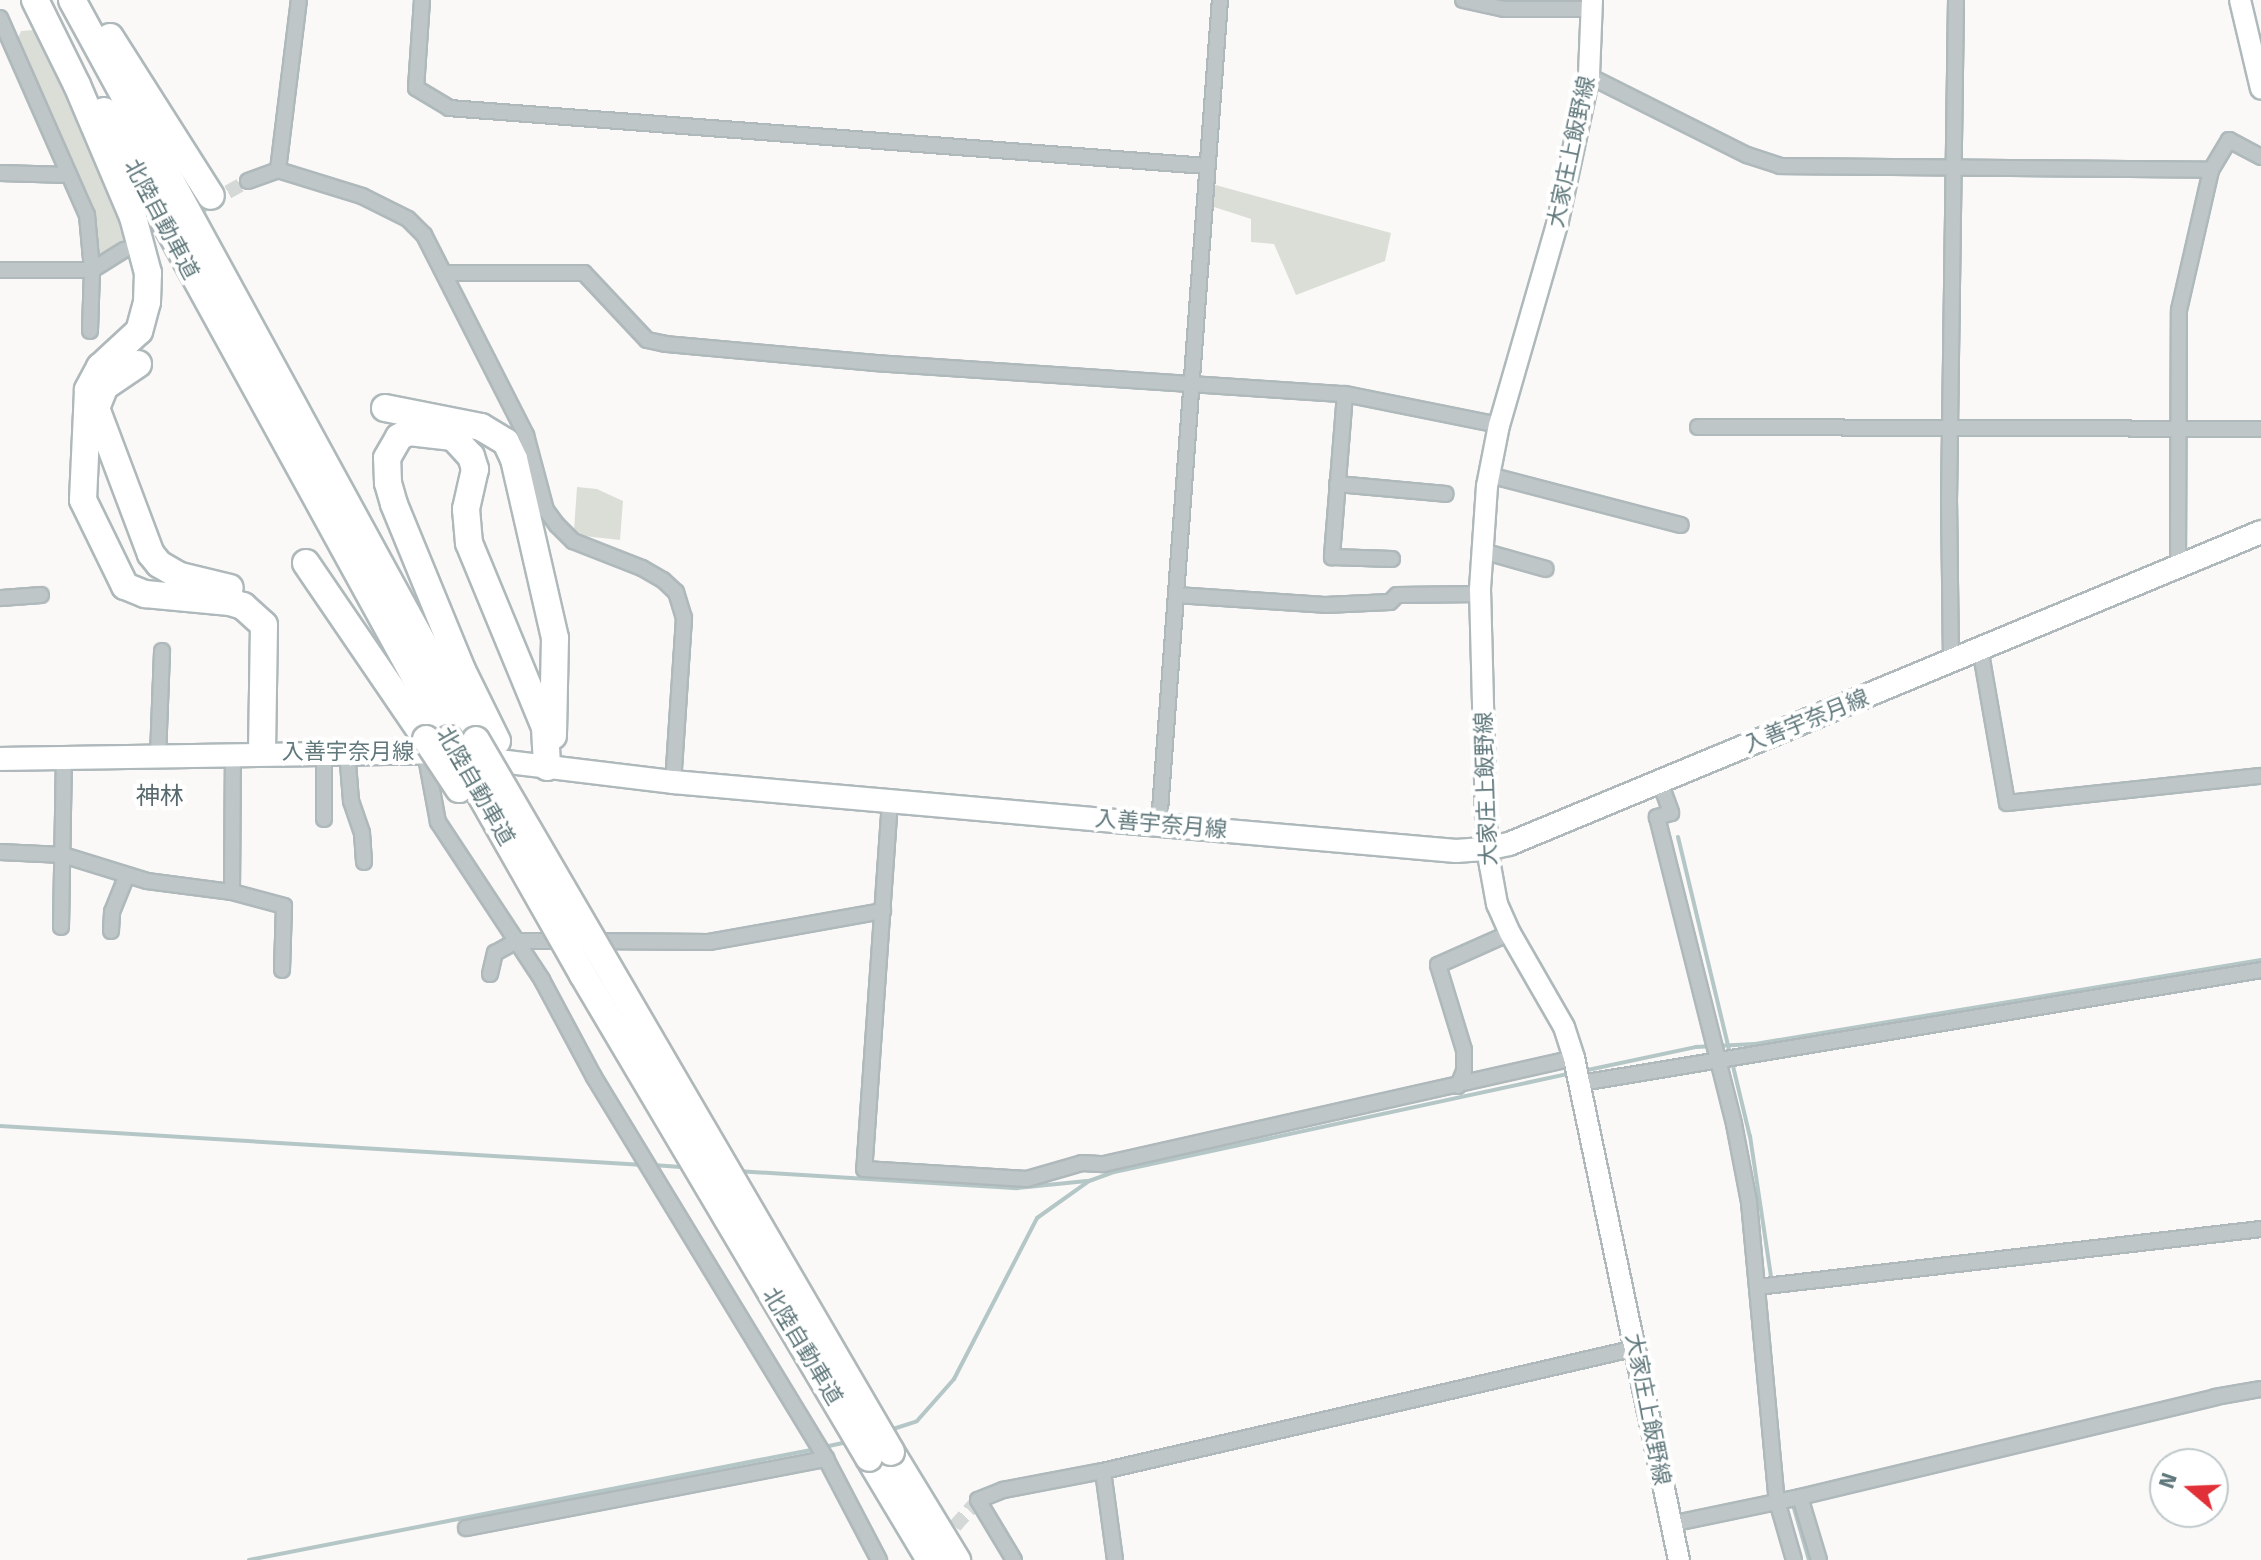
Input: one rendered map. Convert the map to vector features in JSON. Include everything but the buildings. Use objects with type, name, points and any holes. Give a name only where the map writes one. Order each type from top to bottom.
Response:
[{"type":"highway","points":[[35,0],[77,85],[133,217],[148,273],[147,302],[139,331],[100,367],[88,390],[83,500],[125,586],[145,594],[230,602],[255,614],[264,625],[262,752]]},
{"type":"highway","name":"北陸自動車道","points":[[45,0],[433,743],[583,975],[880,1455],[957,1560]]},
{"type":"highway","name":"北陸自動車道","points":[[72,0],[486,740],[610,973],[880,1455],[930,1560]]},
{"type":"highway","points":[[88,0],[211,196]]},
{"type":"highway","points":[[141,375],[112,379],[99,396],[98,419],[151,554],[159,564],[180,576],[249,595],[268,613],[274,642],[262,752]]},
{"type":"highway","points":[[385,396],[412,413],[495,433],[506,442],[514,459],[555,638],[554,726],[547,767]]},
{"type":"highway","points":[[486,740],[462,670],[388,483],[387,458],[392,446],[409,432],[453,437],[471,456],[475,469],[465,525],[469,543],[545,727],[547,767]]},
{"type":"highway","points":[[306,563],[433,743]]},
{"type":"main road","points":[[2240,0],[2261,89]]},
{"type":"main road","name":"大家庄上飯野線","points":[[1592,5],[1589,76],[1558,221],[1499,425],[1489,475],[1480,594],[1487,849],[1490,878],[1510,933],[1564,1027],[1581,1083],[1679,1560]]},
{"type":"main road","name":"入善宇奈月線","points":[[0,759],[347,751],[433,743],[547,767],[673,782],[1456,851],[1487,849],[1509,844],[2261,532]]},
{"type":"street","points":[[278,170],[299,0]]},
{"type":"street","points":[[422,0],[416,88],[449,108],[1207,166]]},
{"type":"street","points":[[1159,824],[1220,0]]},
{"type":"street","points":[[1463,0],[1504,9],[1592,5]]},
{"type":"street","points":[[1951,662],[1950,426],[1956,0]]},
{"type":"street","points":[[0,18],[87,215],[92,270],[90,331]]},
{"type":"street","points":[[1589,76],[1747,155],[1780,166],[2211,170]]},
{"type":"street","points":[[2178,565],[2179,310],[2211,170],[2229,140],[2261,157]]},
{"type":"street","points":[[248,181],[278,170],[362,196],[408,219],[424,235],[526,435],[546,510],[573,541],[642,568],[676,592],[684,618],[673,782]]},
{"type":"street","points":[[0,173],[69,175]]},
{"type":"street","points":[[0,270],[92,270],[124,250]]},
{"type":"street","points":[[446,273],[584,273],[647,340],[666,344],[874,363],[1345,394],[1499,425]]},
{"type":"street","points":[[1345,394],[1332,557],[1392,559]]},
{"type":"street","points":[[1698,427],[2261,429]]},
{"type":"street","points":[[1489,475],[1681,525]]},
{"type":"street","points":[[1337,484],[1446,494]]},
{"type":"street","points":[[1482,551],[1546,569]]},
{"type":"street","points":[[1176,595],[1325,605],[1390,602],[1397,595],[1480,594]]},
{"type":"street","points":[[0,598],[41,595]]},
{"type":"street","points":[[1980,648],[2007,803],[2261,776]]},
{"type":"street","points":[[158,756],[162,651]]},
{"type":"street","points":[[433,743],[438,822],[517,941],[594,1077],[826,1459],[879,1560]]},
{"type":"street","points":[[324,751],[324,819]]},
{"type":"street","points":[[347,751],[351,801],[362,833],[364,862]]},
{"type":"street","points":[[232,892],[233,753]]},
{"type":"street","points":[[61,927],[64,757]]},
{"type":"street","points":[[1660,782],[1671,813],[1657,817],[1715,1060],[1734,1124],[1746,1186],[1777,1501],[1794,1560]]},
{"type":"street","points":[[890,801],[864,1169],[1027,1179],[1082,1163],[1104,1164],[1574,1058]]},
{"type":"street","points":[[0,852],[63,855],[127,875],[232,892],[284,906],[282,970]]},
{"type":"street","points":[[111,931],[112,912],[127,875]]},
{"type":"street","points":[[490,974],[495,953],[517,941],[709,942],[883,911]]},
{"type":"street","points":[[1458,1086],[1464,1071],[1464,1050],[1438,965],[1510,933]]},
{"type":"street","points":[[1581,1083],[2261,970]]},
{"type":"street","points":[[1757,1287],[2261,1229]]},
{"type":"street","points":[[1014,1560],[978,1500],[1003,1490],[1103,1471],[1636,1348]]},
{"type":"street","points":[[1671,1524],[1800,1497],[2031,1439],[2261,1389]]},
{"type":"street","points":[[466,1528],[826,1459]]},
{"type":"street","points":[[1103,1471],[1115,1560]]},
{"type":"street","points":[[1800,1497],[1819,1560]]},
{"type":"shaded area","points":[[34,30],[64,86],[131,240],[104,256],[97,252],[92,205],[20,52],[17,40],[21,31]]},
{"type":"shaded area","points":[[1212,184],[1391,233],[1385,261],[1296,295],[1274,244],[1251,242],[1251,219],[1211,206]]},
{"type":"shaded area","points":[[577,487],[597,489],[623,501],[620,540],[584,536],[574,530]]},
{"type":"waterway","points":[[1678,837],[1750,1136],[1771,1277]]},
{"type":"waterway","points":[[1583,1071],[1696,1047],[1755,1044],[2261,960]]},
{"type":"waterway","points":[[890,1430],[917,1421],[954,1379],[1037,1218],[1089,1181],[1114,1172],[1571,1073]]},
{"type":"waterway","points":[[0,1126],[644,1165]]},
{"type":"waterway","points":[[653,1165],[684,1167]]},
{"type":"waterway","points":[[737,1171],[1017,1188],[1087,1181]]},
{"type":"waterway","points":[[824,1447],[847,1442]]},
{"type":"waterway","points":[[249,1560],[816,1449]]},
{"type":"waterway","points":[[1793,1505],[1809,1560]]},
{"type":"tunnel","points":[[136,243],[248,181]]},
{"type":"tunnel","points":[[941,1542],[978,1500]]},
{"type":"district","name":"神林","points":[[160,797]]}]
